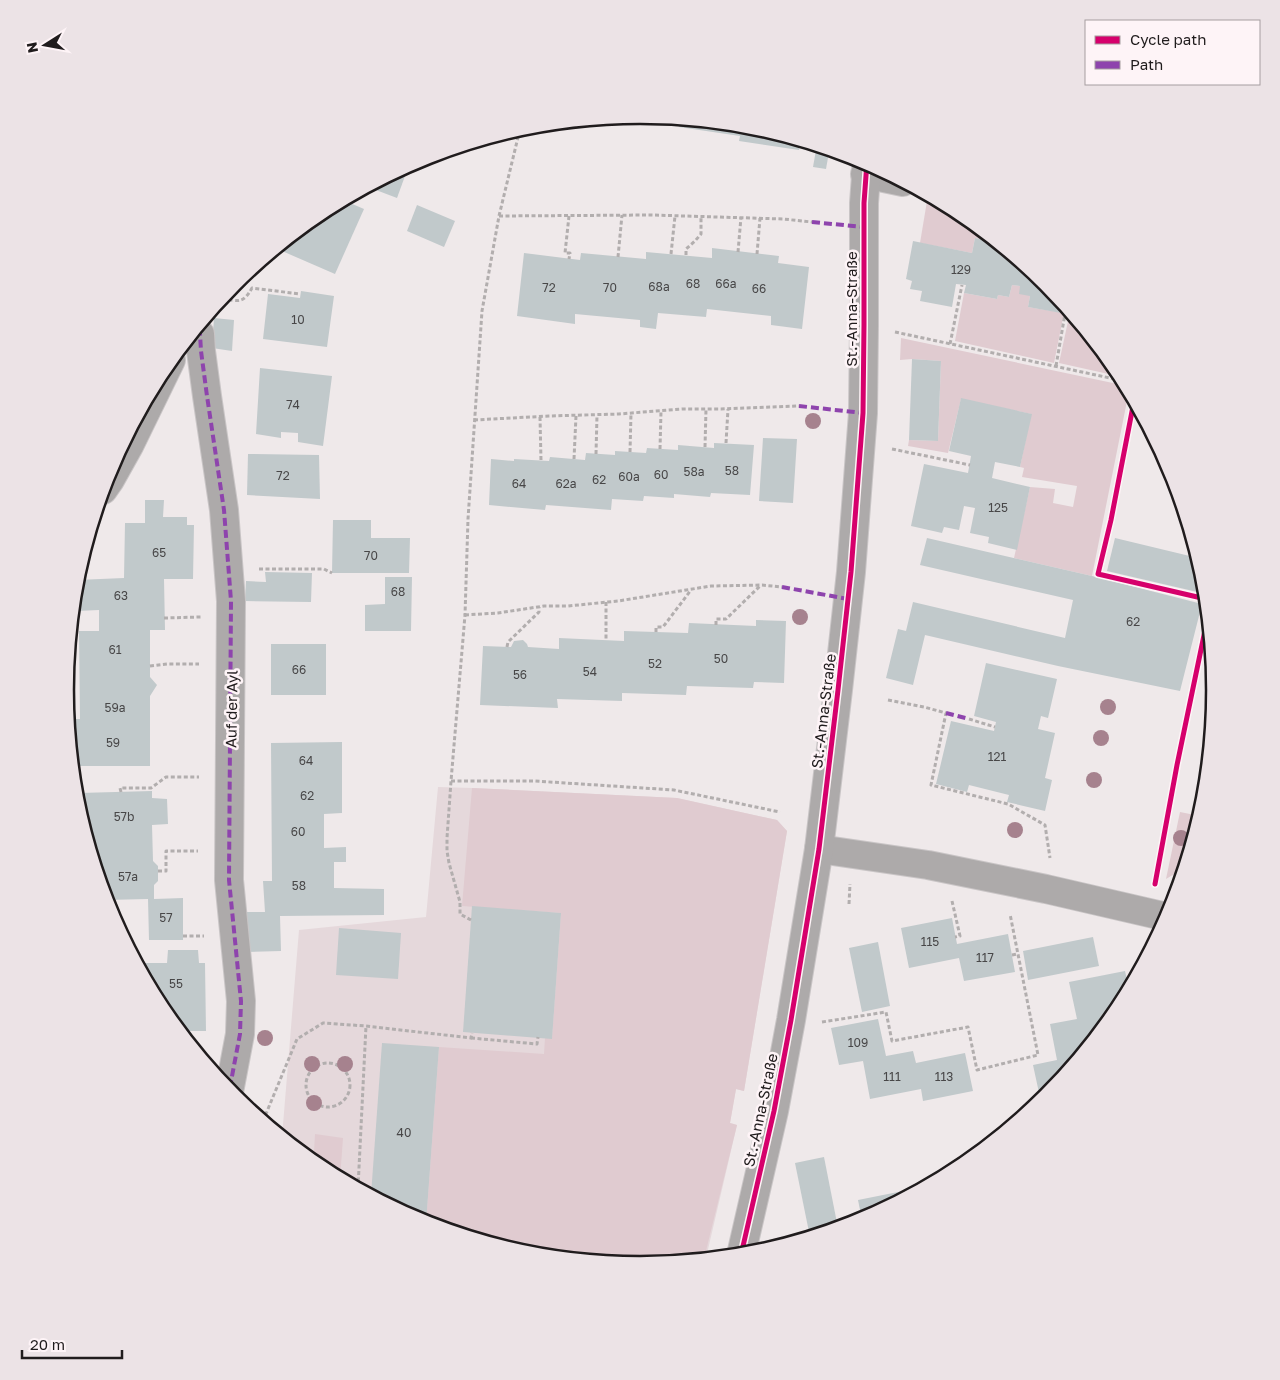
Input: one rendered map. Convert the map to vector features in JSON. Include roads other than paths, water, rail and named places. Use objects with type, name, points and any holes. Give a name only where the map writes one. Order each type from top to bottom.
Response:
[{"type":"street","name":"St.-Anna-Straße","points":[[743,1246],[774,1110],[819,849],[852,572],[863,414],[866,171]]},
{"type":"street","name":"Auf der Ayl","points":[[200,334],[224,510],[232,601],[229,880],[241,1001],[240,1034],[231,1081]]},
{"type":"street","points":[[819,849],[928,865],[1071,894],[1159,915]]}]
